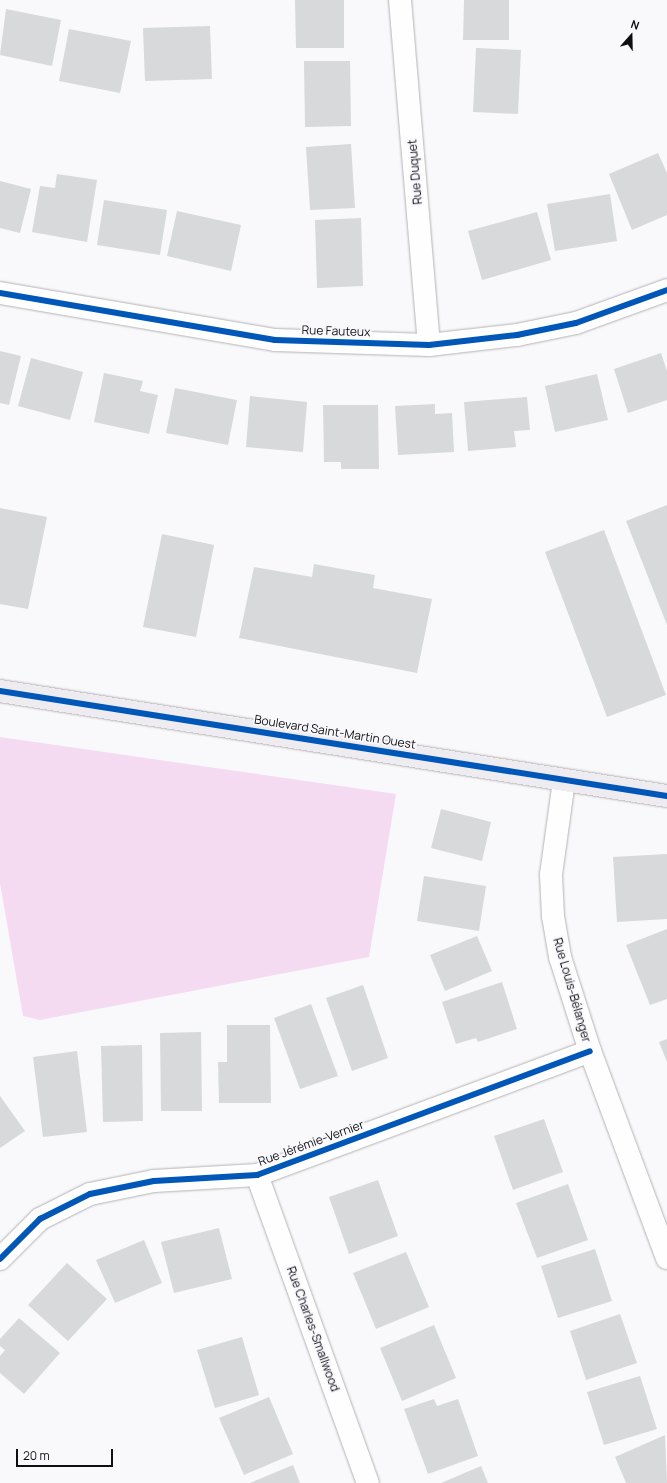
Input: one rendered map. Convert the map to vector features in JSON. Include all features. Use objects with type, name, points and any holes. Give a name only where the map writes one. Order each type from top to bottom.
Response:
[{"type":"main road","name":"Boulevard Saint-Martin Ouest","points":[[0,690],[564,781],[667,796]]},
{"type":"street","name":"Rue Duquet","points":[[400,0],[429,344]]},
{"type":"street","name":"Rue Fauteux","points":[[0,293],[275,340],[429,344],[517,335],[576,323],[667,290]]},
{"type":"street","name":"Rue Louis-Bélanger","points":[[564,781],[551,875],[553,916],[560,957],[590,1050],[667,1258]]},
{"type":"street","name":"Rue Jérémie-Vernier","points":[[0,1259],[40,1219],[90,1194],[154,1181],[257,1175],[590,1050]]},
{"type":"street","name":"Rue Charles-Smallwood","points":[[257,1175],[368,1483]]},
{"type":"shaded area","points":[[0,737],[396,794],[369,957],[40,1020],[23,1016],[0,883]]},
{"type":"building","points":[[295,0],[344,0],[344,48],[296,48]]},
{"type":"building","points":[[464,0],[509,0],[509,40],[463,40]]},
{"type":"building","points":[[6,9],[61,20],[52,66],[0,55]]},
{"type":"building","points":[[210,26],[212,79],[145,81],[143,28]]},
{"type":"building","points":[[69,29],[131,41],[120,93],[59,81]]},
{"type":"building","points":[[476,48],[521,50],[518,114],[473,112]]},
{"type":"building","points":[[304,61],[350,61],[351,126],[305,127]]},
{"type":"building","points":[[351,144],[355,208],[310,210],[306,147]]},
{"type":"building","points":[[658,153],[667,173],[667,215],[632,230],[609,174]]},
{"type":"building","points":[[57,174],[97,180],[87,242],[32,232],[40,186],[55,188]]},
{"type":"building","points":[[0,181],[31,189],[20,233],[0,228]]},
{"type":"building","points":[[610,194],[617,241],[555,251],[547,204]]},
{"type":"building","points":[[104,200],[167,210],[160,255],[97,245]]},
{"type":"building","points":[[177,211],[241,225],[231,271],[167,256]]},
{"type":"building","points":[[537,212],[551,260],[482,280],[468,231]]},
{"type":"building","points":[[361,218],[363,286],[317,288],[315,220]]},
{"type":"building","points":[[0,351],[21,356],[9,405],[0,403]]},
{"type":"building","points":[[661,353],[667,371],[667,400],[628,413],[614,369]]},
{"type":"building","points":[[31,358],[83,372],[70,420],[18,406]]},
{"type":"building","points":[[104,373],[143,381],[140,391],[158,395],[149,434],[94,422]]},
{"type":"building","points":[[597,374],[608,420],[555,432],[545,386]]},
{"type":"building","points":[[175,388],[237,400],[228,445],[166,433]]},
{"type":"building","points":[[250,396],[307,402],[303,452],[246,447]]},
{"type":"building","points":[[527,397],[530,430],[514,431],[516,447],[468,451],[464,402]]},
{"type":"building","points":[[435,404],[435,414],[452,413],[454,452],[398,455],[395,406]]},
{"type":"building","points":[[323,405],[378,405],[379,469],[341,469],[341,462],[324,462]]},
{"type":"building","points":[[667,505],[667,625],[626,521]]},
{"type":"building","points":[[0,508],[47,517],[28,609],[0,604]]},
{"type":"building","points":[[604,530],[666,695],[607,717],[545,552]]},
{"type":"building","points":[[162,534],[214,545],[196,637],[143,627]]},
{"type":"building","points":[[314,564],[375,575],[373,588],[432,599],[417,673],[239,638],[254,567],[312,577]]},
{"type":"building","points":[[441,809],[491,822],[482,861],[431,848]]},
{"type":"building","points":[[667,854],[667,919],[617,922],[613,857]]},
{"type":"building","points":[[424,876],[486,886],[479,931],[417,921]]},
{"type":"building","points":[[667,929],[667,999],[650,1005],[626,945]]},
{"type":"building","points":[[477,936],[492,971],[445,991],[430,955]]},
{"type":"building","points":[[502,982],[517,1029],[478,1042],[476,1038],[456,1044],[442,1002]]},
{"type":"building","points":[[363,985],[388,1058],[352,1071],[326,998]]},
{"type":"building","points":[[311,1004],[338,1076],[300,1089],[274,1018]]},
{"type":"building","points":[[227,1025],[270,1025],[271,1103],[219,1103],[218,1062],[227,1062]]},
{"type":"building","points":[[201,1032],[202,1111],[161,1111],[160,1033]]},
{"type":"building","points":[[667,1039],[667,1062],[659,1042]]},
{"type":"building","points":[[142,1045],[143,1121],[103,1122],[101,1046]]},
{"type":"building","points":[[77,1051],[87,1132],[43,1137],[33,1057]]},
{"type":"building","points":[[0,1096],[25,1131],[0,1148]]},
{"type":"building","points":[[544,1119],[563,1172],[513,1190],[494,1136]]},
{"type":"building","points":[[378,1180],[398,1236],[349,1254],[329,1197]]},
{"type":"building","points":[[568,1184],[588,1240],[537,1258],[516,1203]]},
{"type":"building","points":[[219,1228],[232,1279],[174,1293],[161,1242]]},
{"type":"building","points":[[144,1240],[162,1283],[115,1303],[96,1260]]},
{"type":"building","points":[[595,1249],[612,1301],[558,1318],[541,1266]]},
{"type":"building","points":[[406,1252],[429,1307],[376,1329],[353,1273]]},
{"type":"building","points":[[67,1263],[107,1299],[68,1341],[28,1305]]},
{"type":"building","points":[[620,1314],[637,1363],[586,1380],[570,1331]]},
{"type":"building","points":[[19,1318],[60,1353],[24,1394],[0,1373],[0,1356],[5,1350],[0,1346],[0,1339]]},
{"type":"building","points":[[434,1325],[456,1378],[402,1401],[380,1348]]},
{"type":"building","points":[[242,1337],[259,1395],[215,1408],[197,1350]]},
{"type":"building","points":[[640,1376],[657,1429],[604,1445],[587,1392]]},
{"type":"building","points":[[269,1397],[293,1454],[244,1475],[219,1418]]},
{"type":"building","points":[[434,1399],[437,1406],[458,1399],[478,1456],[428,1474],[404,1409]]},
{"type":"building","points":[[665,1435],[667,1483],[626,1483],[615,1457]]},
{"type":"building","points":[[293,1465],[300,1483],[250,1483]]},
{"type":"building","points":[[481,1466],[488,1483],[441,1483]]},
{"type":"cycle path","points":[[0,293],[275,340],[429,345],[517,335],[576,323],[667,290]]},
{"type":"cycle path","points":[[0,691],[667,796]]},
{"type":"cycle path","points":[[0,1259],[40,1219],[90,1194],[154,1181],[257,1175],[590,1051]]}]
